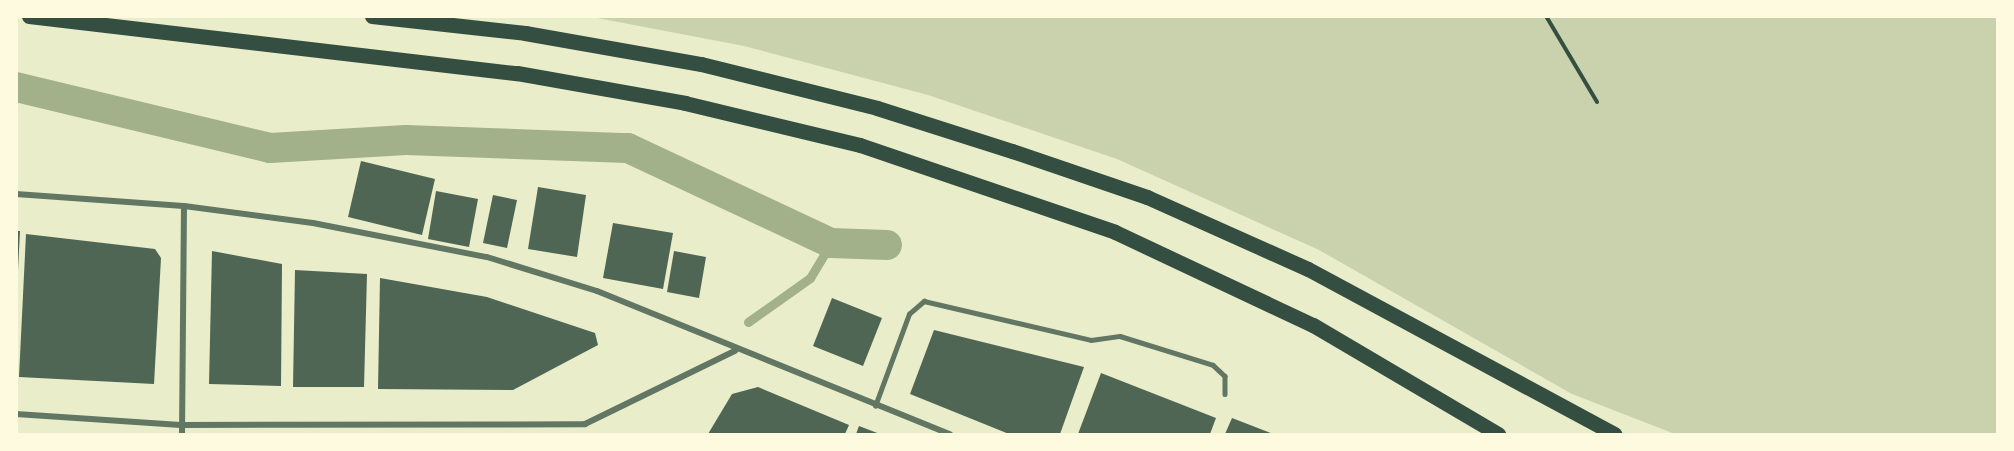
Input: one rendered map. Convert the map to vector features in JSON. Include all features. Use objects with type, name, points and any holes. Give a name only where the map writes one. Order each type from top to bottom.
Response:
[{"type":"main road","points":[[29,16],[516,73],[685,103],[860,145],[1115,232],[1313,326],[1498,435]]},
{"type":"main road","points":[[372,16],[525,33],[701,64],[877,108],[1012,151],[1147,197],[1308,269],[1614,435]]},
{"type":"street","points":[[16,194],[184,206],[313,223],[487,257],[597,291],[735,351],[950,435]]},
{"type":"street","points":[[182,435],[184,206]]},
{"type":"street","points":[[16,414],[181,425],[585,424],[735,351]]},
{"type":"lane","points":[[875,406],[909,314],[924,301],[1091,340],[1120,336],[1203,361],[1225,376],[1225,394]]},
{"type":"path","points":[[1546,16],[1597,102]]},
{"type":"green space","points":[[592,17],[1997,17],[1997,434],[1675,434],[1572,394],[1319,250],[1117,159],[928,95],[744,46]]},
{"type":"building","points":[[361,161],[435,179],[422,235],[348,217]]},
{"type":"building","points":[[538,187],[586,195],[577,257],[528,249]]},
{"type":"building","points":[[436,191],[478,199],[469,247],[428,239]]},
{"type":"building","points":[[493,195],[517,200],[507,248],[483,243]]},
{"type":"building","points":[[613,223],[673,233],[663,289],[603,278]]},
{"type":"building","points":[[16,231],[20,231],[18,270],[16,270]]},
{"type":"building","points":[[26,234],[155,249],[161,258],[154,384],[19,377]]},
{"type":"building","points":[[212,251],[282,264],[281,386],[209,384]]},
{"type":"building","points":[[674,251],[706,257],[699,298],[667,292]]},
{"type":"building","points":[[295,270],[367,274],[364,387],[293,387]]},
{"type":"building","points":[[380,278],[487,297],[595,333],[598,345],[513,390],[378,389]]},
{"type":"building","points":[[832,298],[882,318],[863,366],[813,346]]},
{"type":"building","points":[[934,330],[1084,367],[1060,434],[1009,434],[910,394]]},
{"type":"building","points":[[1101,373],[1216,418],[1210,434],[1078,434]]},
{"type":"building","points":[[758,387],[849,425],[845,434],[708,434],[732,394]]},
{"type":"building","points":[[1232,418],[1273,434],[1225,434]]},
{"type":"building","points":[[859,426],[880,434],[856,434]]},
{"type":"waterway","points":[[16,87],[270,148],[406,140],[628,148],[831,243],[887,245]]},
{"type":"waterway","points":[[748,322],[810,278],[831,243]]}]
